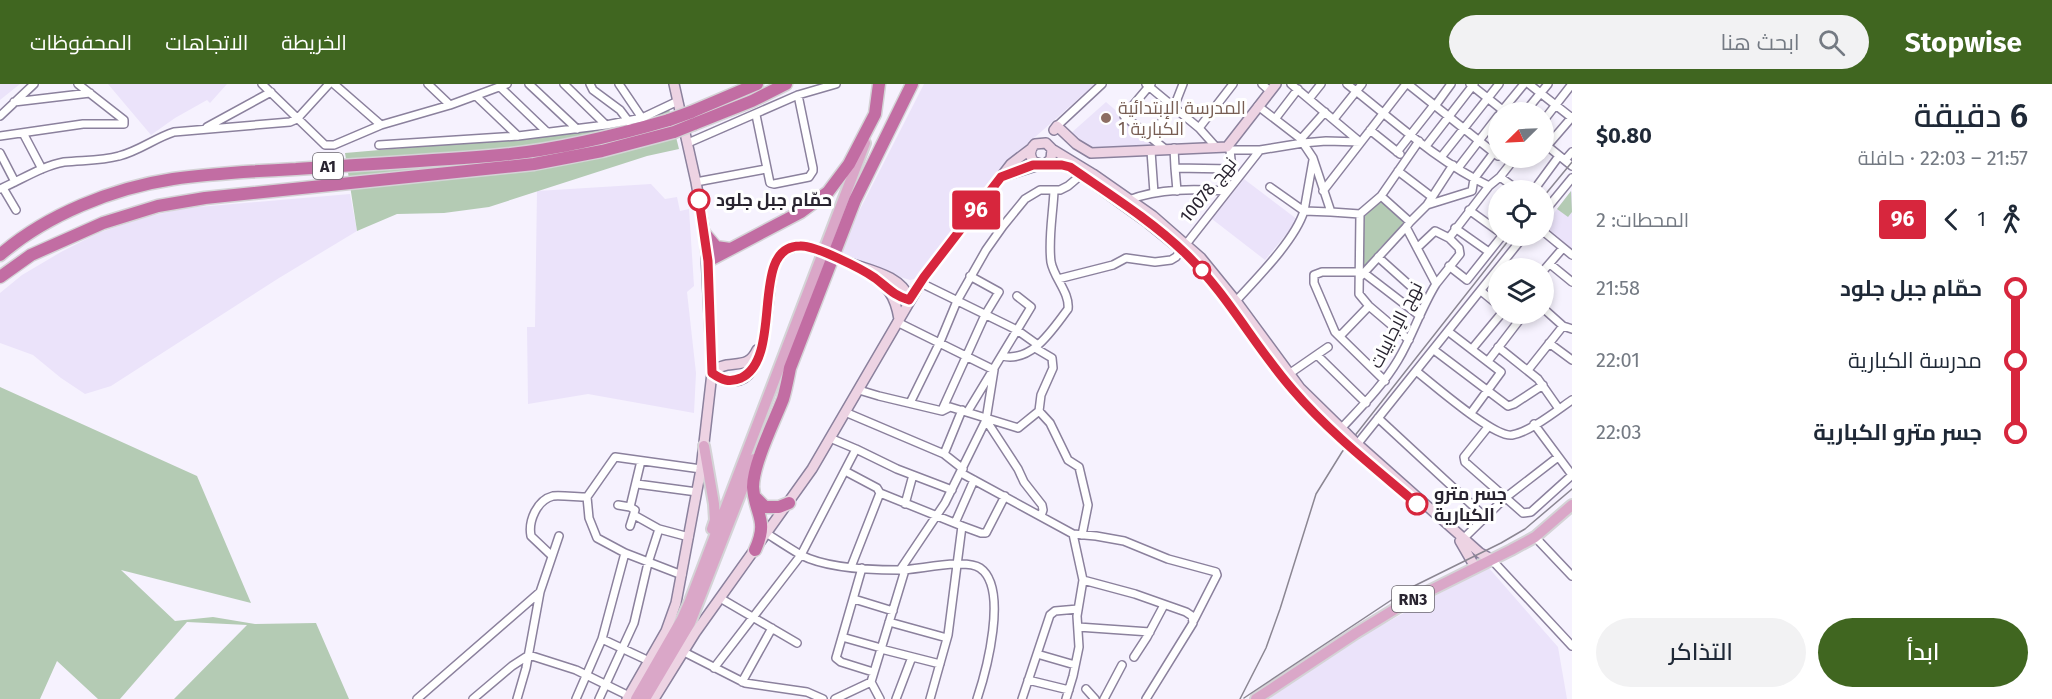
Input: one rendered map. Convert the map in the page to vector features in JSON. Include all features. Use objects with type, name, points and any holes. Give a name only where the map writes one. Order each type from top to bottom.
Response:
[{"type":"highway","name":"A1","points":[[0,277],[31,255],[85,230],[121,216],[158,206],[205,198],[534,164],[610,149],[674,132],[693,118],[757,84]]},
{"type":"highway","name":"A1","points":[[0,255],[23,237],[72,210],[120,192],[171,179],[521,153],[588,141],[669,120],[693,118],[752,101],[786,84]]},
{"type":"highway","points":[[708,261],[801,212],[828,192],[849,164],[875,114],[879,84]]},
{"type":"highway","points":[[755,550],[762,526],[753,486],[755,471],[784,396],[790,368],[855,200],[912,84]]},
{"type":"highway","points":[[705,234],[712,244],[722,249],[730,249]]},
{"type":"highway","points":[[755,496],[765,507],[779,507],[789,503]]},
{"type":"main road","points":[[630,698],[668,627],[676,603],[701,469],[712,372],[705,234],[674,84]]},
{"type":"main road","name":"نهج 10078","points":[[1056,128],[1091,153],[1229,148],[1273,88]]},
{"type":"main road","points":[[630,698],[682,619],[875,114]]},
{"type":"main road","points":[[654,699],[695,633],[812,469],[922,280],[1011,164],[1056,128]]},
{"type":"main road","points":[[1001,177],[1041,165],[1051,159],[1056,128]]},
{"type":"main road","points":[[1035,145],[1046,143],[1130,200],[1213,272],[1236,301],[1286,376]]},
{"type":"main road","points":[[1035,145],[1031,158],[1041,165],[1062,165],[1081,175],[1184,247],[1286,376],[1341,434],[1461,542],[1475,567]]},
{"type":"main road","points":[[712,372],[725,381],[732,381],[747,375],[760,357],[774,266],[779,256],[788,249],[799,245],[807,246],[895,281],[909,284],[922,280]]},
{"type":"main road","points":[[855,266],[877,280],[890,292],[896,300],[898,320]]},
{"type":"main road","points":[[895,281],[904,288],[910,300]]},
{"type":"main road","points":[[890,292],[910,300]]},
{"type":"main road","points":[[712,372],[729,364],[745,364],[750,361],[763,340]]},
{"type":"main road","points":[[712,348],[729,364]]},
{"type":"main road","points":[[645,699],[690,623],[790,368]]},
{"type":"main road","points":[[1353,445],[1480,554],[1491,559]]},
{"type":"main road","points":[[704,446],[715,520],[704,561]]},
{"type":"main road","name":"RN3","points":[[1256,699],[1405,603],[1535,537],[1572,506]]},
{"type":"street","points":[[1,113],[34,84]]},
{"type":"street","points":[[0,136],[83,124],[124,124],[124,120],[78,84]]},
{"type":"street","points":[[262,84],[328,146],[381,125],[450,105],[503,85],[547,132]]},
{"type":"street","points":[[16,210],[1,188],[42,169],[63,163],[117,157],[131,153],[174,132],[288,123],[297,119],[329,84]]},
{"type":"street","points":[[334,84],[381,125]]},
{"type":"street","points":[[428,84],[450,105]]},
{"type":"street","points":[[529,84],[577,129]]},
{"type":"street","points":[[564,84],[606,125]]},
{"type":"street","points":[[590,84],[593,90],[620,110],[629,122]]},
{"type":"street","points":[[619,84],[642,118]]},
{"type":"street","points":[[688,143],[798,95],[836,84]]},
{"type":"street","points":[[1056,128],[1102,84]]},
{"type":"street","points":[[1149,137],[1174,107],[1183,84]]},
{"type":"street","points":[[1199,128],[1233,84]]},
{"type":"street","points":[[1262,84],[1273,88]]},
{"type":"street","points":[[1291,84],[1360,142]]},
{"type":"street","points":[[1309,99],[1321,84]]},
{"type":"street","points":[[1347,84],[1383,114],[1455,167],[1474,179],[1488,181]]},
{"type":"street","points":[[1334,119],[1362,84]]},
{"type":"street","points":[[1323,191],[1407,84],[1488,147]]},
{"type":"street","points":[[1397,152],[1451,84]]},
{"type":"street","points":[[1442,156],[1499,84]]},
{"type":"street","points":[[1511,102],[1527,84],[1541,93],[1572,118],[1554,136]]},
{"type":"street","points":[[1533,102],[1548,84]]},
{"type":"street","points":[[1554,108],[1572,84]]},
{"type":"street","points":[[1177,191],[1175,168],[1169,149],[1149,137],[1124,116],[1149,85],[1199,128],[1216,147]]},
{"type":"street","points":[[1426,146],[1472,85],[1491,102]]},
{"type":"street","points":[[1275,119],[1298,89]]},
{"type":"street","points":[[205,128],[271,92]]},
{"type":"street","points":[[14,102],[90,93]]},
{"type":"street","points":[[756,115],[768,181],[774,184],[809,177],[813,171],[798,95]]},
{"type":"street","points":[[476,96],[518,136]]},
{"type":"street","points":[[379,145],[518,136],[629,122],[678,101]]},
{"type":"street","points":[[1258,106],[1302,141],[1313,158],[1331,212]]},
{"type":"street","points":[[1302,141],[1325,112]]},
{"type":"street","points":[[1370,130],[1406,159]]},
{"type":"street","points":[[1361,275],[1427,205],[1455,167],[1488,130]]},
{"type":"street","points":[[23,133],[42,169]]},
{"type":"street","points":[[1260,150],[1302,141],[1360,142]]},
{"type":"street","points":[[1270,187],[1304,211],[1360,214],[1382,196],[1419,141]]},
{"type":"street","points":[[1229,148],[1235,180]]},
{"type":"street","name":"نهج 10078","points":[[1229,148],[1260,150]]},
{"type":"street","name":"نهج 10078","points":[[1184,247],[1260,150]]},
{"type":"street","points":[[1151,151],[1155,193]]},
{"type":"street","points":[[1554,152],[1572,166]]},
{"type":"street","points":[[1543,180],[1562,158],[1572,152]]},
{"type":"street","points":[[0,153],[15,182]]},
{"type":"street","points":[[1236,301],[1297,228],[1304,211],[1313,158]]},
{"type":"street","points":[[1427,205],[1472,191],[1474,179],[1488,164]]},
{"type":"street","points":[[1175,168],[1232,169]]},
{"type":"street","points":[[1496,180],[1506,168]]},
{"type":"street","points":[[696,182],[766,169]]},
{"type":"street","points":[[1398,171],[1432,197]]},
{"type":"street","points":[[910,404],[957,301],[986,250],[1025,199],[1041,190],[1054,191],[1068,186],[1081,175]]},
{"type":"street","points":[[1554,200],[1572,178]]},
{"type":"street","points":[[1449,238],[1488,189]]},
{"type":"street","points":[[1002,356],[1018,357],[1036,347],[1068,309],[1068,300],[1051,264],[1054,191]]},
{"type":"street","points":[[1130,200],[1155,193],[1227,191]]},
{"type":"street","name":"نهج الإجابيات","points":[[1341,434],[1384,381],[1409,340],[1426,300],[1436,284],[1417,248],[1408,224],[1382,196]]},
{"type":"street","points":[[1469,210],[1488,224]]},
{"type":"street","points":[[1360,214],[1359,294],[1409,340]]},
{"type":"street","points":[[1455,228],[1489,252]]},
{"type":"street","points":[[1417,248],[1435,231],[1449,238],[1460,251],[1436,284]]},
{"type":"street","points":[[1554,240],[1572,255]]},
{"type":"street","points":[[1449,266],[1467,280],[1494,246]]},
{"type":"street","points":[[1058,279],[1113,265],[1126,258],[1155,262],[1172,260],[1184,247]]},
{"type":"street","points":[[1554,259],[1563,248]]},
{"type":"street","points":[[1378,257],[1426,300]]},
{"type":"street","points":[[1554,267],[1572,281]]},
{"type":"street","points":[[1384,381],[1335,332],[1314,283],[1314,275],[1322,272],[1361,275],[1420,316]]},
{"type":"street","points":[[942,411],[985,315],[999,291],[970,276]]},
{"type":"street","points":[[859,390],[942,411],[950,407],[1018,428],[1039,411],[1041,395],[1049,380],[1053,361],[1050,356],[1017,330],[957,301],[922,280]]},
{"type":"street","points":[[1353,445],[1378,418],[1488,283]]},
{"type":"street","points":[[1481,291],[1488,297]]},
{"type":"street","points":[[944,454],[965,411],[994,370],[1031,307],[1017,296]]},
{"type":"street","points":[[1338,335],[1342,334],[1370,306]]},
{"type":"street","points":[[1554,318],[1563,326],[1572,329]]},
{"type":"street","points":[[898,320],[994,370]]},
{"type":"street","points":[[1472,349],[1493,324]]},
{"type":"street","points":[[1488,361],[1516,324]]},
{"type":"street","points":[[1528,370],[1563,326]]},
{"type":"street","points":[[1449,332],[1501,372],[1471,413]]},
{"type":"street","points":[[1549,342],[1572,360]]},
{"type":"street","points":[[1286,376],[1328,347]]},
{"type":"street","points":[[1498,347],[1544,385],[1559,409]]},
{"type":"street","points":[[1434,350],[1486,392],[1508,406],[1544,385]]},
{"type":"street","points":[[1318,356],[1366,402]]},
{"type":"street","points":[[880,699],[871,682],[903,570],[937,517],[987,419],[994,370]]},
{"type":"street","points":[[1416,371],[1488,428],[1506,435],[1514,435],[1572,400]]},
{"type":"street","points":[[1039,411],[1050,423],[1066,457],[1079,467],[1088,505],[1082,535]]},
{"type":"street","points":[[844,412],[944,454],[974,480],[1073,534],[1124,541],[1168,560],[1216,572],[1213,586],[1146,699]]},
{"type":"street","points":[[1378,418],[1485,517]]},
{"type":"street","points":[[987,419],[1024,482],[1042,505],[1041,516]]},
{"type":"street","points":[[1488,428],[1464,457],[1465,462],[1522,513],[1531,513],[1572,475],[1534,424]]},
{"type":"street","points":[[830,438],[952,490]]},
{"type":"street","points":[[714,668],[801,555],[856,449]]},
{"type":"street","points":[[682,575],[624,553],[597,538],[589,518],[587,497],[615,457],[701,469]]},
{"type":"street","points":[[1464,538],[1505,498],[1558,457]]},
{"type":"street","points":[[630,507],[641,461]]},
{"type":"street","points":[[845,471],[877,488],[880,493],[981,533],[986,532],[1005,496]]},
{"type":"street","points":[[905,504],[913,475]]},
{"type":"street","points":[[932,698],[947,638],[957,565],[958,525],[974,480]]},
{"type":"street","points":[[637,484],[697,492]]},
{"type":"street","points":[[851,567],[880,493]]},
{"type":"street","points":[[552,555],[531,536],[529,524],[533,514],[543,502],[552,496],[587,497]]},
{"type":"street","points":[[618,505],[635,510],[630,526]]},
{"type":"street","points":[[634,514],[659,529],[689,537]]},
{"type":"street","points":[[599,699],[608,684],[640,606],[648,563],[659,529]]},
{"type":"street","points":[[766,533],[801,555],[827,564],[903,570],[957,565],[979,567],[990,581],[993,620],[990,651],[977,699]]},
{"type":"street","points":[[1066,699],[1079,639],[1078,609],[1083,580],[1073,534]]},
{"type":"street","points":[[517,699],[529,655],[540,592],[559,536]]},
{"type":"street","points":[[1535,537],[1572,576]]},
{"type":"street","points":[[576,699],[588,676],[602,639],[624,553]]},
{"type":"street","points":[[1491,559],[1572,646]]},
{"type":"street","points":[[862,568],[836,660],[873,672]]},
{"type":"street","points":[[1083,580],[1186,612],[1194,620]]},
{"type":"street","points":[[417,699],[540,592]]},
{"type":"street","points":[[720,598],[797,644]]},
{"type":"street","points":[[854,599],[892,611]]},
{"type":"street","points":[[1134,657],[1164,605]]},
{"type":"street","points":[[1022,699],[1052,612],[1078,609]]},
{"type":"street","points":[[889,622],[947,638]]},
{"type":"street","points":[[1078,627],[1150,632]]},
{"type":"street","points":[[742,682],[772,628]]},
{"type":"street","points":[[842,637],[940,664]]},
{"type":"street","points":[[602,639],[649,661]]},
{"type":"street","points":[[684,652],[742,682],[756,686],[807,692],[823,699]]},
{"type":"street","points":[[1037,654],[1075,665]]},
{"type":"street","points":[[473,699],[512,666],[529,655],[560,664],[608,684],[630,698]]},
{"type":"street","points":[[896,699],[912,657]]},
{"type":"street","points":[[1104,699],[1122,664]]},
{"type":"street","points":[[1028,680],[1069,690]]},
{"type":"street","points":[[835,699],[871,682]]},
{"type":"street","points":[[1086,689],[1095,699]]},
{"type":"shaded area","points":[[0,84],[20,84],[0,100]]},
{"type":"shaded area","points":[[108,84],[227,84],[210,103],[207,100],[151,135]]},
{"type":"shaded area","points":[[924,84],[1095,84],[1006,163],[921,277],[910,280],[868,267],[841,253],[853,223]]},
{"type":"shaded area","name":"المدرسة الإبتدائية الكبارية 1","points":[[1106,102],[1155,144],[1155,147],[1091,151],[1070,134]]},
{"type":"shaded area","points":[[1244,179],[1298,220],[1265,260],[1212,219]]},
{"type":"shaded area","points":[[651,184],[665,199],[677,197],[680,211],[689,209],[694,286],[687,292],[696,373],[694,413],[588,394],[528,404],[527,327],[535,327],[537,191]]},
{"type":"shaded area","points":[[1571,191],[1572,252],[1554,238],[1554,213]]},
{"type":"shaded area","points":[[350,194],[357,231],[279,278],[111,386],[85,394],[33,355],[0,343],[0,293],[22,275],[98,233],[146,217],[186,208]]},
{"type":"shaded area","points":[[1488,567],[1558,647],[1567,699],[1268,699],[1371,631]]},
{"type":"green space","points":[[668,105],[679,149],[647,156],[489,207],[444,213],[397,214],[357,231],[345,153],[576,133],[603,128]]},
{"type":"green space","points":[[1571,191],[1572,212],[1568,217],[1557,209]]},
{"type":"green space","points":[[1381,201],[1405,223],[1380,248],[1363,271],[1361,270],[1362,219]]},
{"type":"green space","points":[[0,387],[197,476],[251,603],[121,570],[175,621],[213,617],[255,624],[316,623],[349,699],[174,699],[247,625],[187,622],[120,699],[98,699],[57,661],[40,699],[0,699]]},
{"type":"tram line","points":[[1554,184],[1572,162]]},
{"type":"tram line","points":[[1240,699],[1266,648],[1316,494],[1342,452],[1504,246]]},
{"type":"tram line","points":[[1244,698],[1408,589],[1525,529],[1572,489]]},
{"type":"bus line","name":"96","points":[[699,200],[708,261],[712,373],[725,381],[732,381],[747,375],[760,357],[772,271],[779,256],[788,249],[799,245],[807,246],[842,260],[869,274],[900,298],[909,300],[1001,177],[1033,165],[1052,164],[1070,167],[1148,223],[1185,253],[1207,275],[1293,391],[1349,446],[1417,504]]},
{"type":"place","name":"المدرسة الإبتدائية الكبارية 1","points":[[1106,118]]},
{"type":"place","name":"حمّام جبل جلود","points":[[699,200]]},
{"type":"place","name":"جسر مترو الكبارية","points":[[1417,504]]}]
